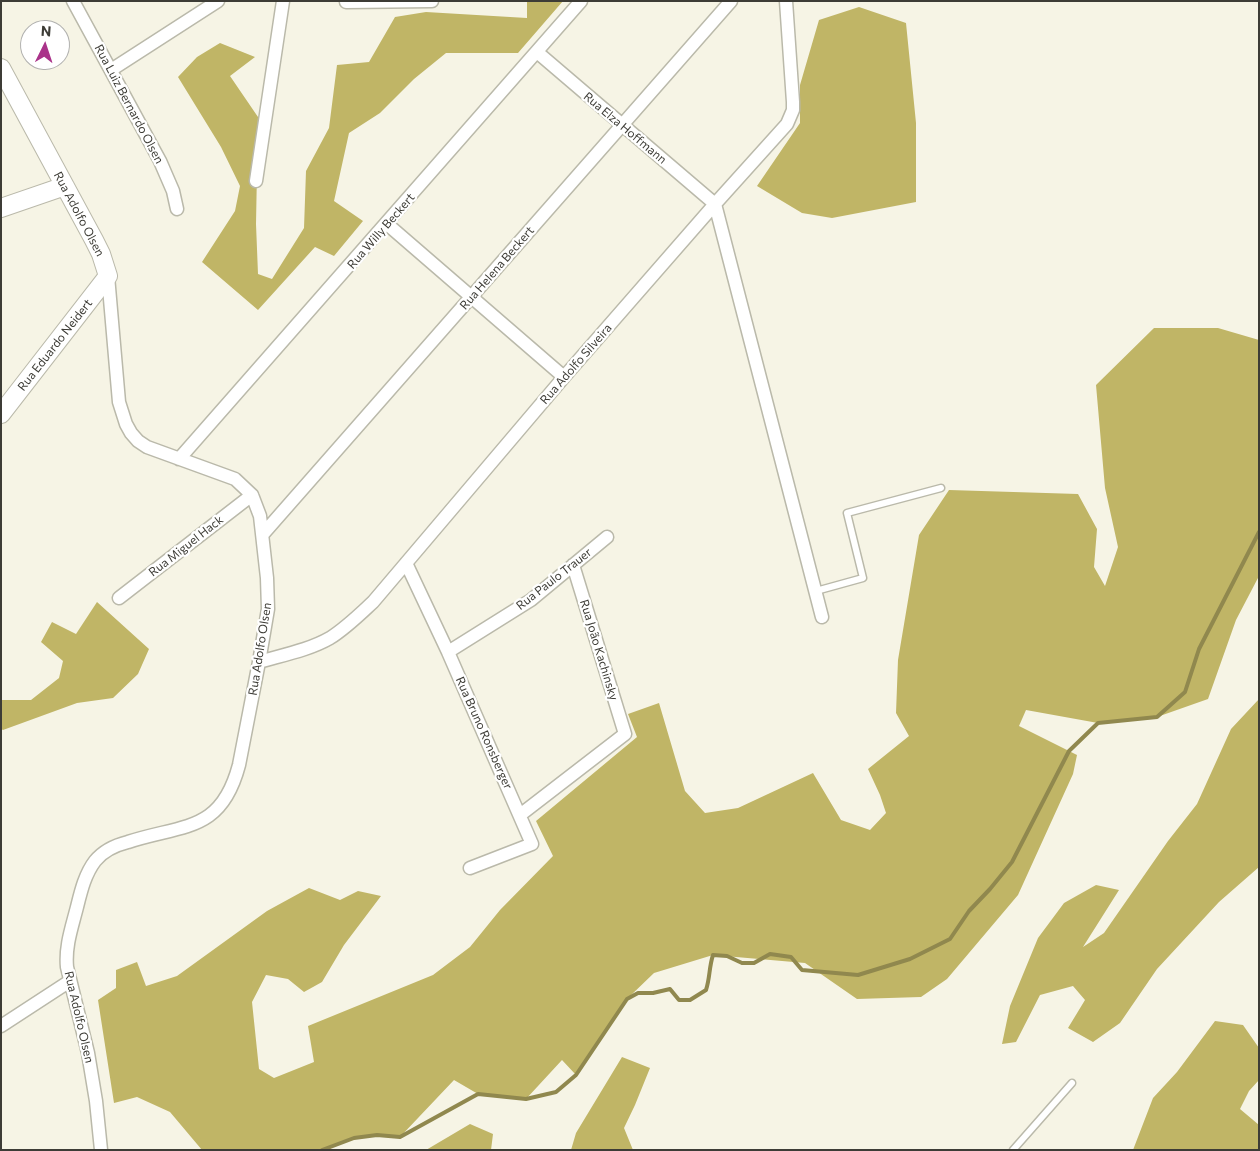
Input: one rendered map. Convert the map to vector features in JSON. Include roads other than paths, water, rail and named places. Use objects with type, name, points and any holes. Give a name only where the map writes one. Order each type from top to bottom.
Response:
[{"type":"main road","name":"Rua Adolfo Olsen","points":[[1,68],[101,254],[108,276]]},
{"type":"main road","points":[[1,208],[64,186]]},
{"type":"main road","name":"Rua Eduardo Neidert","points":[[1,414],[108,276]]},
{"type":"street","name":"Rua Luiz Bernardo Olsen","points":[[74,1],[164,170],[173,191],[177,209]]},
{"type":"street","points":[[256,181],[283,1]]},
{"type":"street","points":[[346,2],[432,1]]},
{"type":"street","name":"Rua Willy Beckert","points":[[179,459],[581,1]]},
{"type":"street","name":"Rua Helena Beckert","points":[[263,534],[732,1]]},
{"type":"street","name":"Rua Adolfo Silveira","points":[[259,662],[307,648],[329,639],[343,630],[372,602],[564,377],[787,124],[793,110],[786,1]]},
{"type":"street","points":[[111,70],[216,2]]},
{"type":"street","name":"Rua Elza Hoffmann","points":[[537,52],[715,204]]},
{"type":"street","points":[[715,204],[822,617]]},
{"type":"street","points":[[387,224],[564,377]]},
{"type":"street","name":"Rua Adolfo Olsen","points":[[101,1150],[91,1068],[70,981],[66,956],[86,878],[96,859],[105,852],[118,845],[197,823],[216,810],[230,792],[239,765],[268,609],[263,534],[260,516],[252,495],[236,479],[142,444],[131,433],[126,424],[119,402],[108,276]]},
{"type":"street","name":"Rua Miguel Hack","points":[[119,598],[252,495]]},
{"type":"street","name":"Rua Paulo Trauer","points":[[448,652],[531,600],[607,537]]},
{"type":"street","name":"Rua Bruno Ronsberger","points":[[406,563],[448,652],[532,844],[470,868]]},
{"type":"street","name":"Rua João Kachinsky","points":[[520,815],[625,734],[573,565]]},
{"type":"street","points":[[1,1026],[70,981]]},
{"type":"lane","points":[[816,591],[864,578],[848,513],[941,488]]},
{"type":"lane","points":[[1013,1150],[1072,1083]]},
{"type":"waterway","points":[[322,1150],[354,1138],[377,1135],[400,1137],[478,1094],[526,1099],[556,1092],[576,1075],[627,999],[638,993],[653,993],[670,989],[679,1000],[690,1000],[706,990],[713,955],[727,956],[742,963],[754,963],[770,954],[791,957],[802,970],[858,975],[910,959],[950,939],[969,911],[1012,862],[1069,751],[1098,723],[1157,717],[1185,692],[1199,649],[1259,532]]}]
